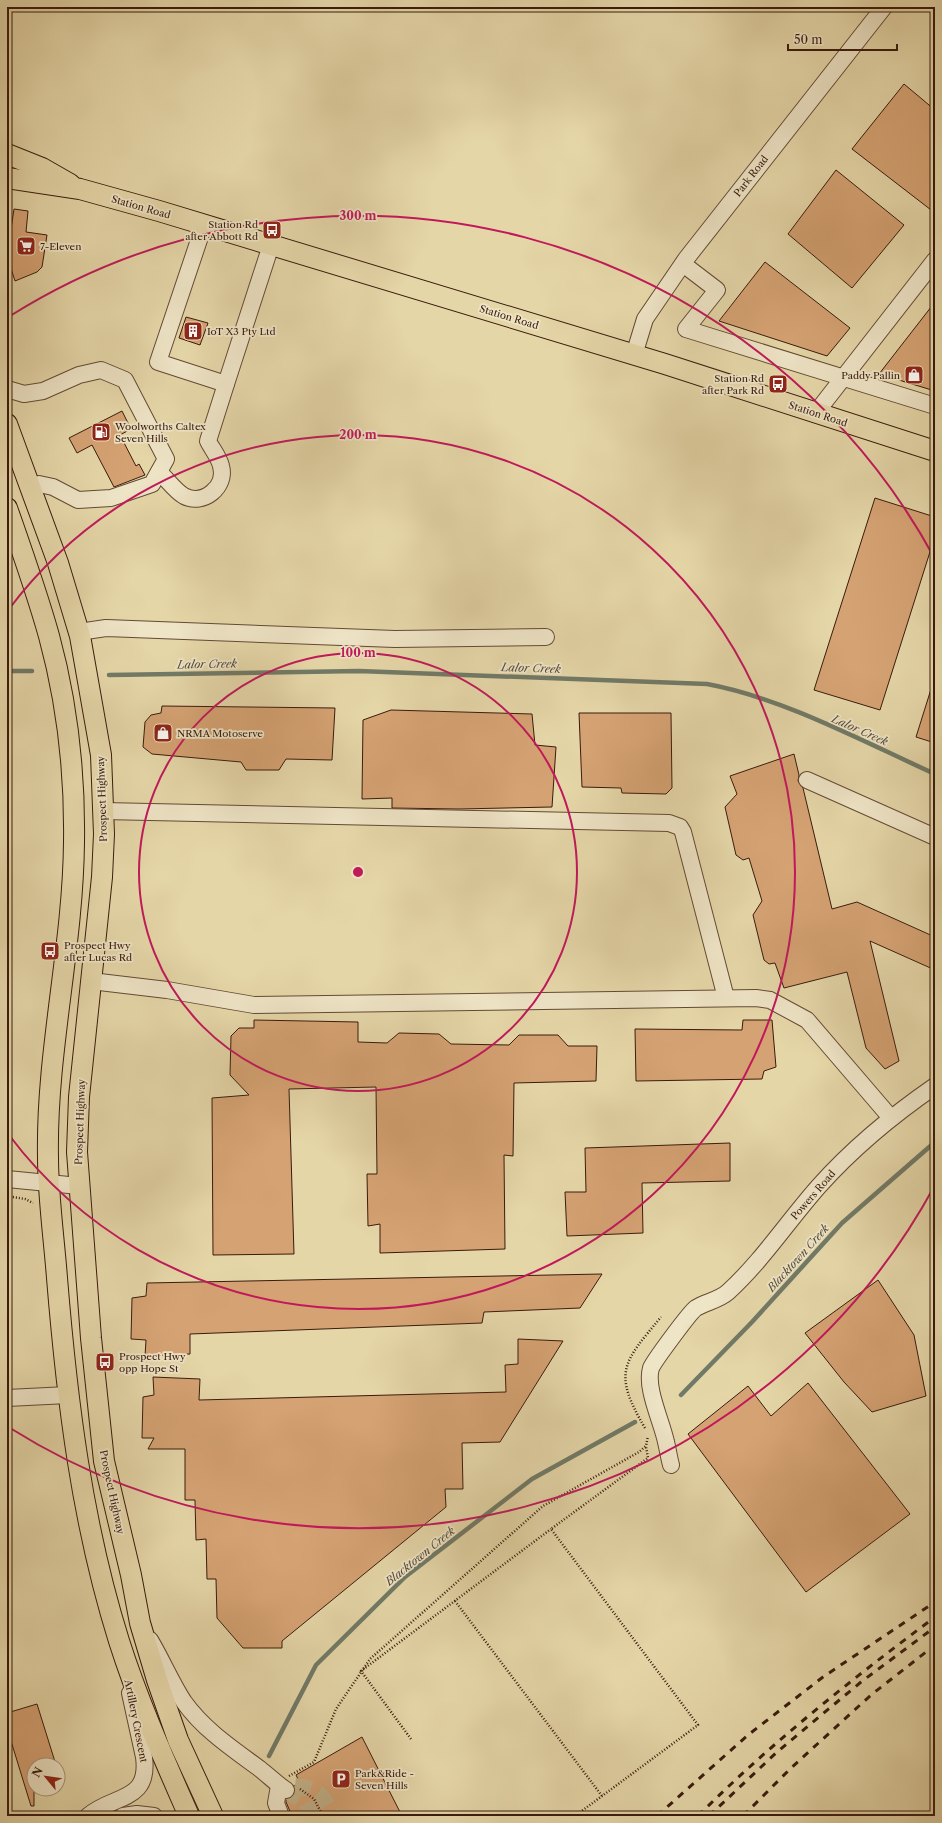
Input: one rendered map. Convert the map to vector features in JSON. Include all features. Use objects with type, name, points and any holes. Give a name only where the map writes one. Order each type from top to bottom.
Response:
[{"type":"main road","name":"Station Road","points":[[7,154],[42,168],[80,189]]},
{"type":"main road","name":"Station Road","points":[[7,178],[80,189],[204,225],[634,355],[935,451]]},
{"type":"main road","name":"Prospect Highway","points":[[7,424],[58,563],[79,632],[101,755],[103,811],[102,877],[79,1097],[77,1152],[104,1461],[131,1575],[140,1623],[157,1680],[178,1740],[212,1816]]},
{"type":"main road","points":[[7,508],[28,565],[50,638],[69,741],[73,797],[74,843],[72,891],[51,1080],[48,1157],[68,1395],[85,1507],[105,1591],[120,1644],[150,1724],[189,1816]]},
{"type":"street","name":"Park Road","points":[[634,355],[645,319],[683,264],[884,7]]},
{"type":"street","points":[[204,225],[158,362],[226,384]]},
{"type":"street","points":[[159,472],[178,491],[189,498],[202,498],[214,491],[218,486],[222,472],[221,466],[208,441],[271,245]]},
{"type":"street","points":[[816,414],[935,260]]},
{"type":"street","points":[[683,264],[717,290],[686,329],[935,406]]},
{"type":"street","points":[[7,389],[24,394],[43,391],[79,375],[101,370],[125,380],[166,459],[152,484],[111,498],[78,500],[53,487],[39,484],[30,486]]},
{"type":"street","points":[[79,632],[106,628],[395,639],[546,637]]},
{"type":"street","points":[[807,780],[935,837]]},
{"type":"street","points":[[103,811],[661,823],[675,825],[683,832],[726,998]]},
{"type":"street","points":[[91,981],[167,990],[254,1005],[726,998],[756,998],[770,1000],[806,1020],[891,1118]]},
{"type":"street","name":"Powers Road","points":[[671,1466],[650,1380],[651,1368],[656,1359],[696,1308],[727,1292],[752,1267],[819,1186],[862,1142],[891,1118],[935,1086]]},
{"type":"street","points":[[7,1179],[79,1186]]},
{"type":"street","points":[[7,1398],[68,1395]]},
{"type":"street","points":[[140,1623],[160,1656],[178,1692],[201,1722],[229,1748],[262,1770],[288,1784],[276,1803],[281,1816]]},
{"type":"street","name":"Artillery Crescent","points":[[88,1816],[100,1808],[132,1794],[140,1785],[145,1773],[144,1757],[120,1644]]},
{"type":"street","points":[[123,1816],[137,1814],[154,1816]]},
{"type":"path","points":[[361,1672],[648,1458],[646,1446],[648,1436],[646,1429],[628,1396],[625,1383],[626,1366],[633,1351],[661,1317]]},
{"type":"path","points":[[323,1816],[314,1798],[288,1784],[314,1762],[336,1709],[370,1659],[543,1506],[639,1452],[646,1446]]},
{"type":"path","points":[[551,1529],[698,1725],[576,1816]]},
{"type":"path","points":[[456,1601],[602,1796]]},
{"type":"path","points":[[361,1672],[411,1739]]},
{"type":"building","points":[[904,84],[935,110],[935,213],[852,149]]},
{"type":"building","points":[[836,170],[904,225],[852,288],[788,234]]},
{"type":"building","name":"7-Eleven","points":[[14,209],[28,211],[26,232],[47,235],[42,267],[37,272],[15,281],[7,256]]},
{"type":"building","points":[[765,262],[850,328],[827,356],[719,321]]},
{"type":"building","points":[[935,302],[935,391],[879,374]]},
{"type":"building","name":"IoT X3 Pty Ltd","points":[[186,317],[208,323],[200,345],[179,338]]},
{"type":"building","points":[[122,411],[131,429],[120,435],[136,466],[139,464],[145,475],[114,487],[92,445],[77,453],[69,438]]},
{"type":"building","points":[[875,498],[935,517],[935,536],[880,710],[814,690]]},
{"type":"building","points":[[932,686],[935,686],[935,743],[916,737]]},
{"type":"building","points":[[162,706],[335,708],[332,760],[286,759],[279,770],[246,770],[241,762],[152,754],[143,747],[145,722],[151,715],[161,713]]},
{"type":"building","points":[[391,710],[532,714],[535,745],[556,747],[552,807],[459,809],[392,808],[392,798],[362,799],[363,720]]},
{"type":"building","points":[[579,713],[671,713],[672,788],[666,794],[622,793],[621,788],[582,787]]},
{"type":"building","points":[[794,754],[799,775],[798,781],[803,788],[832,909],[857,902],[935,937],[935,970],[870,941],[899,1061],[885,1069],[866,1048],[847,972],[784,988],[775,963],[769,964],[764,960],[753,915],[762,901],[749,858],[743,860],[736,855],[725,807],[737,794],[730,776]]},
{"type":"building","points":[[254,1020],[358,1022],[358,1042],[387,1043],[399,1033],[439,1034],[451,1044],[509,1045],[519,1035],[558,1035],[568,1046],[597,1046],[596,1081],[514,1083],[513,1156],[504,1155],[505,1249],[380,1253],[380,1224],[368,1226],[367,1174],[377,1174],[376,1087],[289,1089],[294,1254],[213,1255],[212,1098],[249,1095],[230,1075],[231,1036],[239,1028],[254,1028]]},
{"type":"building","points":[[743,1020],[772,1020],[776,1067],[764,1071],[762,1079],[636,1081],[635,1029],[742,1030]]},
{"type":"building","points":[[730,1143],[730,1181],[642,1183],[643,1233],[567,1236],[565,1192],[586,1192],[585,1148]]},
{"type":"building","points":[[602,1274],[580,1308],[484,1312],[482,1323],[190,1334],[190,1354],[145,1356],[146,1340],[131,1339],[132,1298],[146,1296],[147,1283]]},
{"type":"building","points":[[878,1280],[914,1335],[926,1396],[872,1412],[844,1382],[805,1333]]},
{"type":"building","points":[[518,1339],[563,1341],[500,1442],[462,1443],[463,1489],[445,1489],[446,1507],[282,1641],[282,1648],[243,1648],[217,1618],[216,1579],[207,1579],[206,1539],[196,1540],[195,1500],[185,1500],[185,1449],[148,1449],[154,1438],[142,1438],[143,1397],[154,1395],[153,1377],[200,1379],[199,1400],[506,1392],[505,1365],[518,1364]]},
{"type":"building","points":[[808,1383],[910,1514],[806,1592],[688,1434],[748,1386],[771,1416]]},
{"type":"building","points":[[37,1704],[54,1757],[26,1757],[26,1790],[7,1728],[7,1713]]},
{"type":"building","name":"Park&Ride - Seven Hills","points":[[362,1737],[402,1816],[292,1816],[286,1799],[294,1795],[294,1786],[300,1783],[296,1775]]},
{"type":"building","points":[[28,1797],[34,1797],[34,1806],[31,1806]]},
{"type":"waterway","name":"Lalor Creek","points":[[7,671],[32,671]]},
{"type":"waterway","name":"Lalor Creek","points":[[109,675],[359,671],[707,684],[765,699],[794,710],[852,735],[935,774]]},
{"type":"waterway","name":"Blacktown Creek","points":[[681,1395],[752,1322],[842,1223],[935,1142]]},
{"type":"waterway","name":"Blacktown Creek","points":[[269,1756],[316,1665],[405,1577],[532,1479],[635,1422]]},
{"type":"tunnel","points":[[295,1786],[310,1789],[319,1794],[334,1816]]},
{"type":"tunnel","points":[[286,1790],[306,1803],[313,1816]]},
{"type":"railway","points":[[657,1816],[748,1735],[823,1677],[935,1602]]},
{"type":"railway","points":[[698,1816],[783,1737],[873,1664],[935,1617]]},
{"type":"railway","points":[[709,1816],[777,1752],[861,1682],[935,1627]]},
{"type":"railway","points":[[743,1816],[790,1769],[871,1695],[935,1645]]},
{"type":"place","name":"Station Rd after Abbott Rd","points":[[272,230]]},
{"type":"place","name":"7-Eleven","points":[[26,246]]},
{"type":"place","name":"IoT X3 Pty Ltd","points":[[193,331]]},
{"type":"place","name":"Paddy Pallin","points":[[914,375]]},
{"type":"place","name":"Station Rd after Park Rd","points":[[778,384]]},
{"type":"place","name":"Woolworths Caltex Seven Hills","points":[[101,432]]},
{"type":"place","name":"NRMA Motoserve","points":[[163,733]]},
{"type":"place","name":"Prospect Hwy after Lucas Rd","points":[[50,951]]},
{"type":"place","name":"Prospect Hwy opp Hope St","points":[[105,1362]]},
{"type":"place","name":"Park&Ride - Seven Hills","points":[[341,1779]]}]
